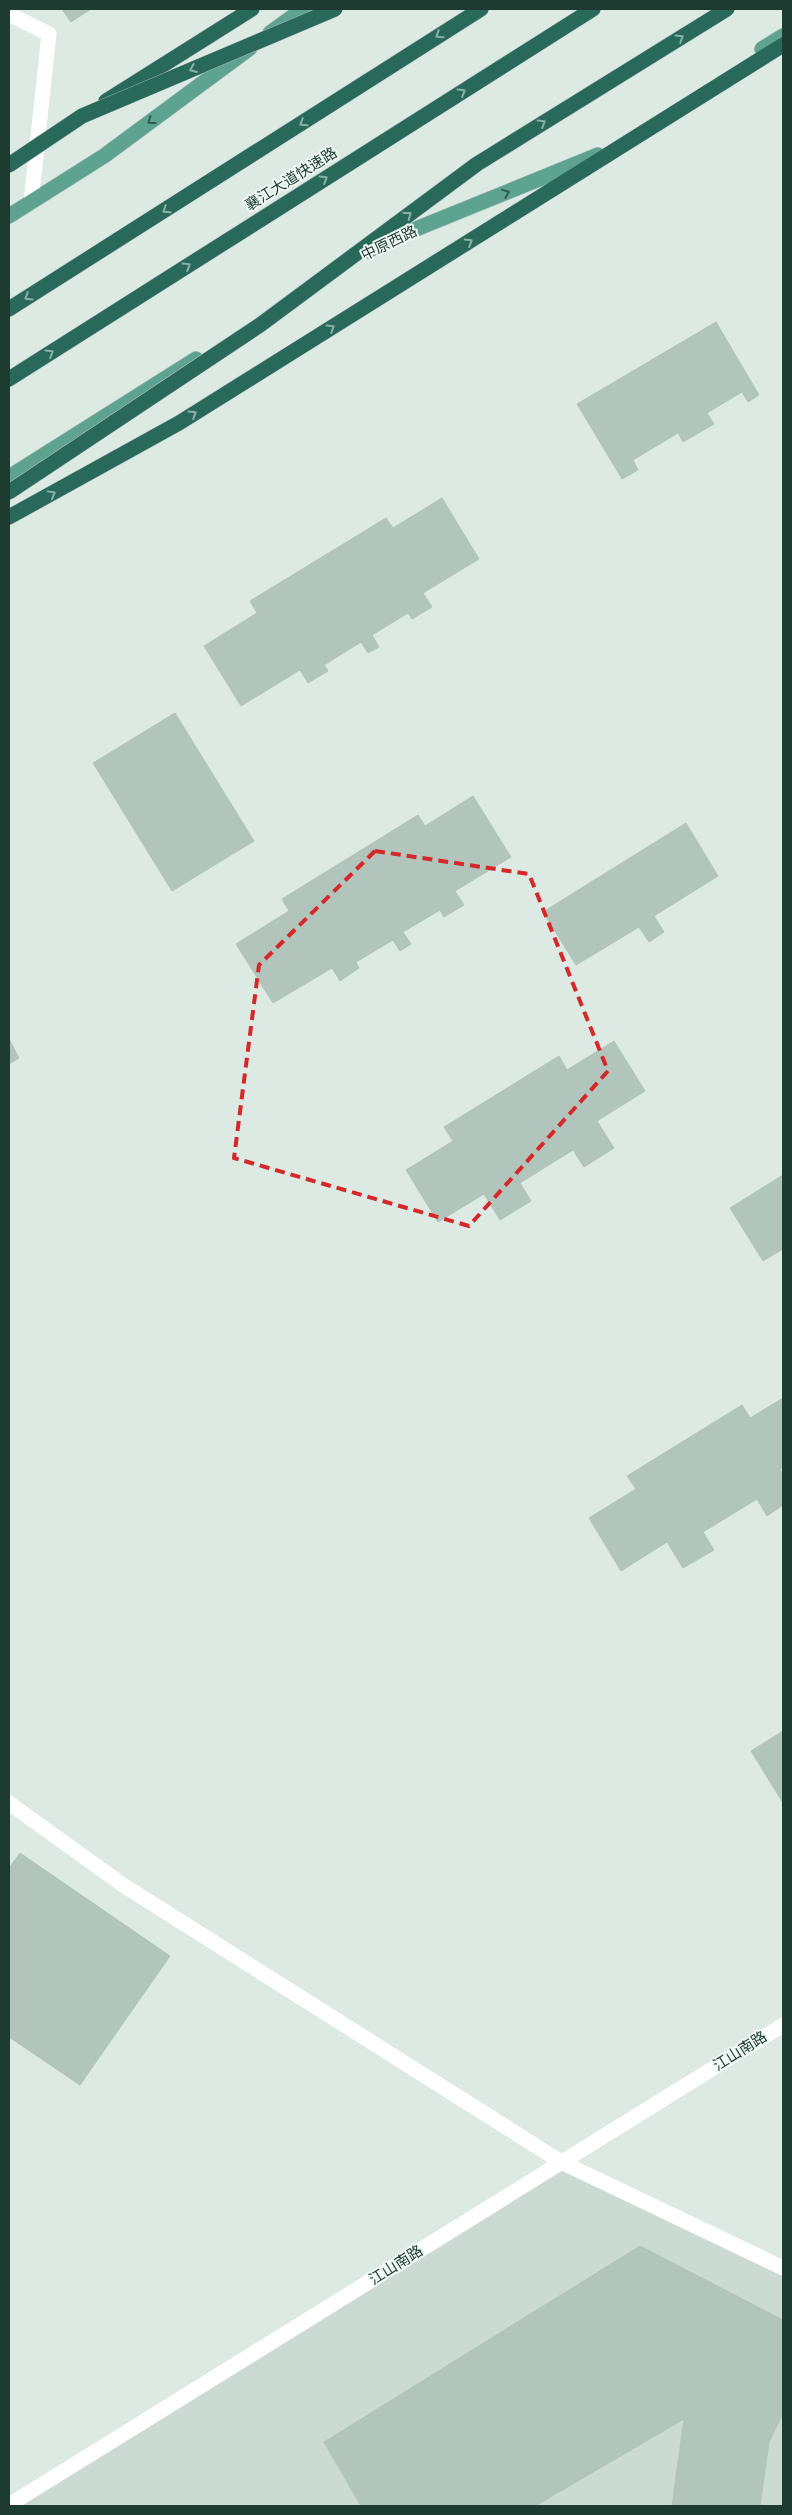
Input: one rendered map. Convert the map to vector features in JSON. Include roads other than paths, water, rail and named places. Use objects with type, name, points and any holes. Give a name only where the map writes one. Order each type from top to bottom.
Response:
[{"type":"highway","points":[[9,164],[252,9]]},
{"type":"highway","points":[[82,116],[335,9]]},
{"type":"highway","points":[[9,309],[480,9]]},
{"type":"highway","name":"襄江大道快速路","points":[[9,379],[593,9]]},
{"type":"highway","points":[[9,492],[260,326],[477,164],[727,9]]},
{"type":"highway","points":[[9,517],[179,423],[783,45]]},
{"type":"main road","points":[[9,216],[104,156],[303,9]]},
{"type":"main road","name":"中原西路","points":[[9,477],[379,244],[591,159],[783,36]]},
{"type":"street","points":[[9,14],[49,34],[31,202]]},
{"type":"street","points":[[9,1803],[123,1885],[561,2162],[783,2268]]},
{"type":"street","name":"江山南路","points":[[9,2505],[783,2025]]}]
